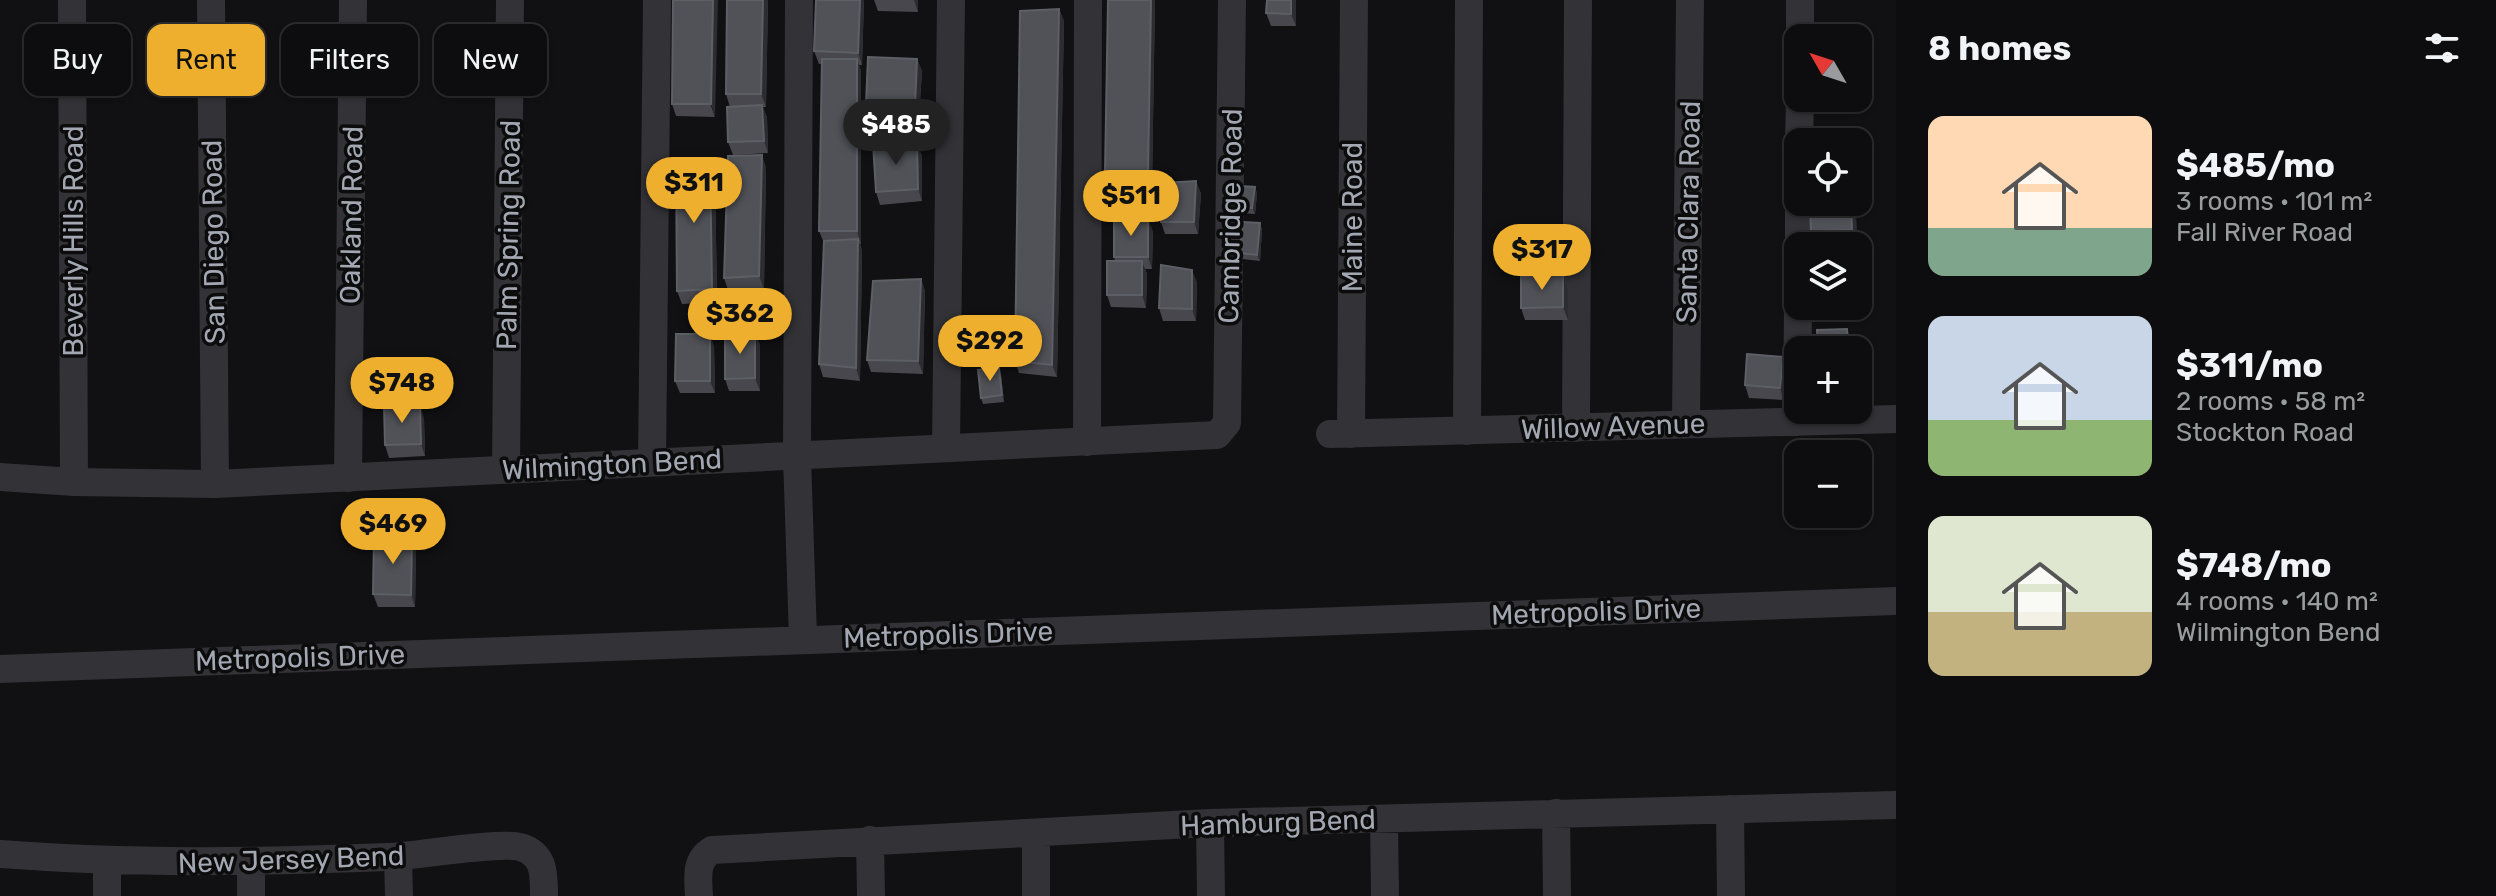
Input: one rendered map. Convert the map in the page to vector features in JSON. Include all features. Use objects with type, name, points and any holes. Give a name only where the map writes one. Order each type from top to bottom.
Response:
[{"type":"street","name":"Beverly Hills Road","points":[[72,0],[74,482]]},
{"type":"street","name":"San Diego Road","points":[[211,0],[215,484]]},
{"type":"street","name":"Oakland Road","points":[[348,478],[353,0]]},
{"type":"street","name":"Palm Spring Road","points":[[506,469],[510,0]]},
{"type":"street","points":[[652,462],[657,0]]},
{"type":"street","points":[[799,0],[797,456],[803,638]]},
{"type":"street","points":[[946,448],[951,0]]},
{"type":"street","points":[[1087,442],[1088,0]]},
{"type":"street","name":"Cambridge Road","points":[[1224,432],[1227,423],[1232,0]]},
{"type":"street","name":"Maine Road","points":[[1340,434],[1354,0]]},
{"type":"street","points":[[1467,431],[1469,0]]},
{"type":"street","points":[[1576,428],[1578,0]]},
{"type":"street","name":"Santa Clara Road","points":[[1686,423],[1690,0]]},
{"type":"street","points":[[1800,0],[1800,24]]},
{"type":"street","name":"Willow Avenue","points":[[1872,420],[1896,419]]},
{"type":"street","name":"Willow Avenue","points":[[1340,434],[1784,422]]},
{"type":"street","name":"Wilmington Bend","points":[[0,477],[74,482],[215,484],[1087,442],[1217,435],[1224,432]]},
{"type":"street","name":"Metropolis Drive","points":[[0,669],[1896,601]]},
{"type":"street","name":"Hamburg Bend","points":[[699,896],[698,870],[701,860],[712,850],[1210,823],[1896,805]]},
{"type":"street","points":[[1730,809],[1731,896]]},
{"type":"street","points":[[1556,813],[1557,896]]},
{"type":"street","points":[[1384,820],[1385,896]]},
{"type":"street","points":[[1210,823],[1211,896]]},
{"type":"street","points":[[1036,833],[1036,896]]},
{"type":"street","points":[[870,840],[871,896]]},
{"type":"street","name":"New Jersey Bend","points":[[0,854],[107,862],[251,862],[398,857],[519,846],[538,858],[544,867],[544,896]]},
{"type":"street","points":[[398,857],[399,896]]},
{"type":"street","points":[[107,862],[107,896]]},
{"type":"street","points":[[251,862],[251,896]]},
{"type":"building","points":[[673,0],[713,0],[711,104],[672,104]]},
{"type":"building","points":[[727,0],[763,0],[761,94],[726,94]]},
{"type":"building","points":[[816,0],[860,0],[858,53],[814,51]]},
{"type":"building","points":[[1108,0],[1151,0],[1148,173],[1105,172]]},
{"type":"building","points":[[1267,0],[1291,0],[1291,14],[1266,13]]},
{"type":"building","points":[[1059,9],[1052,365],[1015,361],[1020,11]]},
{"type":"building","points":[[868,57],[917,59],[915,106],[866,104]]},
{"type":"building","points":[[822,59],[857,59],[857,231],[819,231]]},
{"type":"building","points":[[762,105],[764,141],[728,142],[727,107]]},
{"type":"building","points":[[873,143],[917,143],[918,189],[876,192]]},
{"type":"building","points":[[762,155],[759,276],[724,278],[728,156]]},
{"type":"building","points":[[710,158],[712,289],[677,291],[676,159]]},
{"type":"building","points":[[1196,181],[1194,222],[1161,222],[1163,183]]},
{"type":"building","points":[[1241,186],[1255,187],[1252,208],[1239,206]]},
{"type":"building","points":[[1810,216],[1851,216],[1852,230],[1811,231]]},
{"type":"building","points":[[1148,219],[1148,257],[1114,257],[1114,220]]},
{"type":"building","points":[[1242,222],[1260,223],[1257,255],[1240,253]]},
{"type":"building","points":[[858,239],[856,368],[819,364],[824,241]]},
{"type":"building","points":[[1107,261],[1142,261],[1142,295],[1107,295]]},
{"type":"building","points":[[1161,265],[1192,270],[1192,309],[1159,308]]},
{"type":"building","points":[[1563,275],[1563,307],[1521,308],[1521,276]]},
{"type":"building","points":[[921,279],[918,361],[867,360],[873,281]]},
{"type":"building","points":[[727,293],[756,293],[757,326],[727,326]]},
{"type":"building","points":[[1847,329],[1847,336],[1817,336],[1817,330]]},
{"type":"building","points":[[725,332],[755,333],[755,378],[725,379]]},
{"type":"building","points":[[676,334],[710,334],[710,381],[675,381]]},
{"type":"building","points":[[1747,354],[1783,357],[1780,388],[1745,385]]},
{"type":"building","points":[[999,368],[1002,395],[981,398],[978,370]]},
{"type":"building","points":[[420,405],[421,444],[385,445],[384,406]]},
{"type":"building","points":[[374,538],[412,538],[411,595],[373,594]]}]
